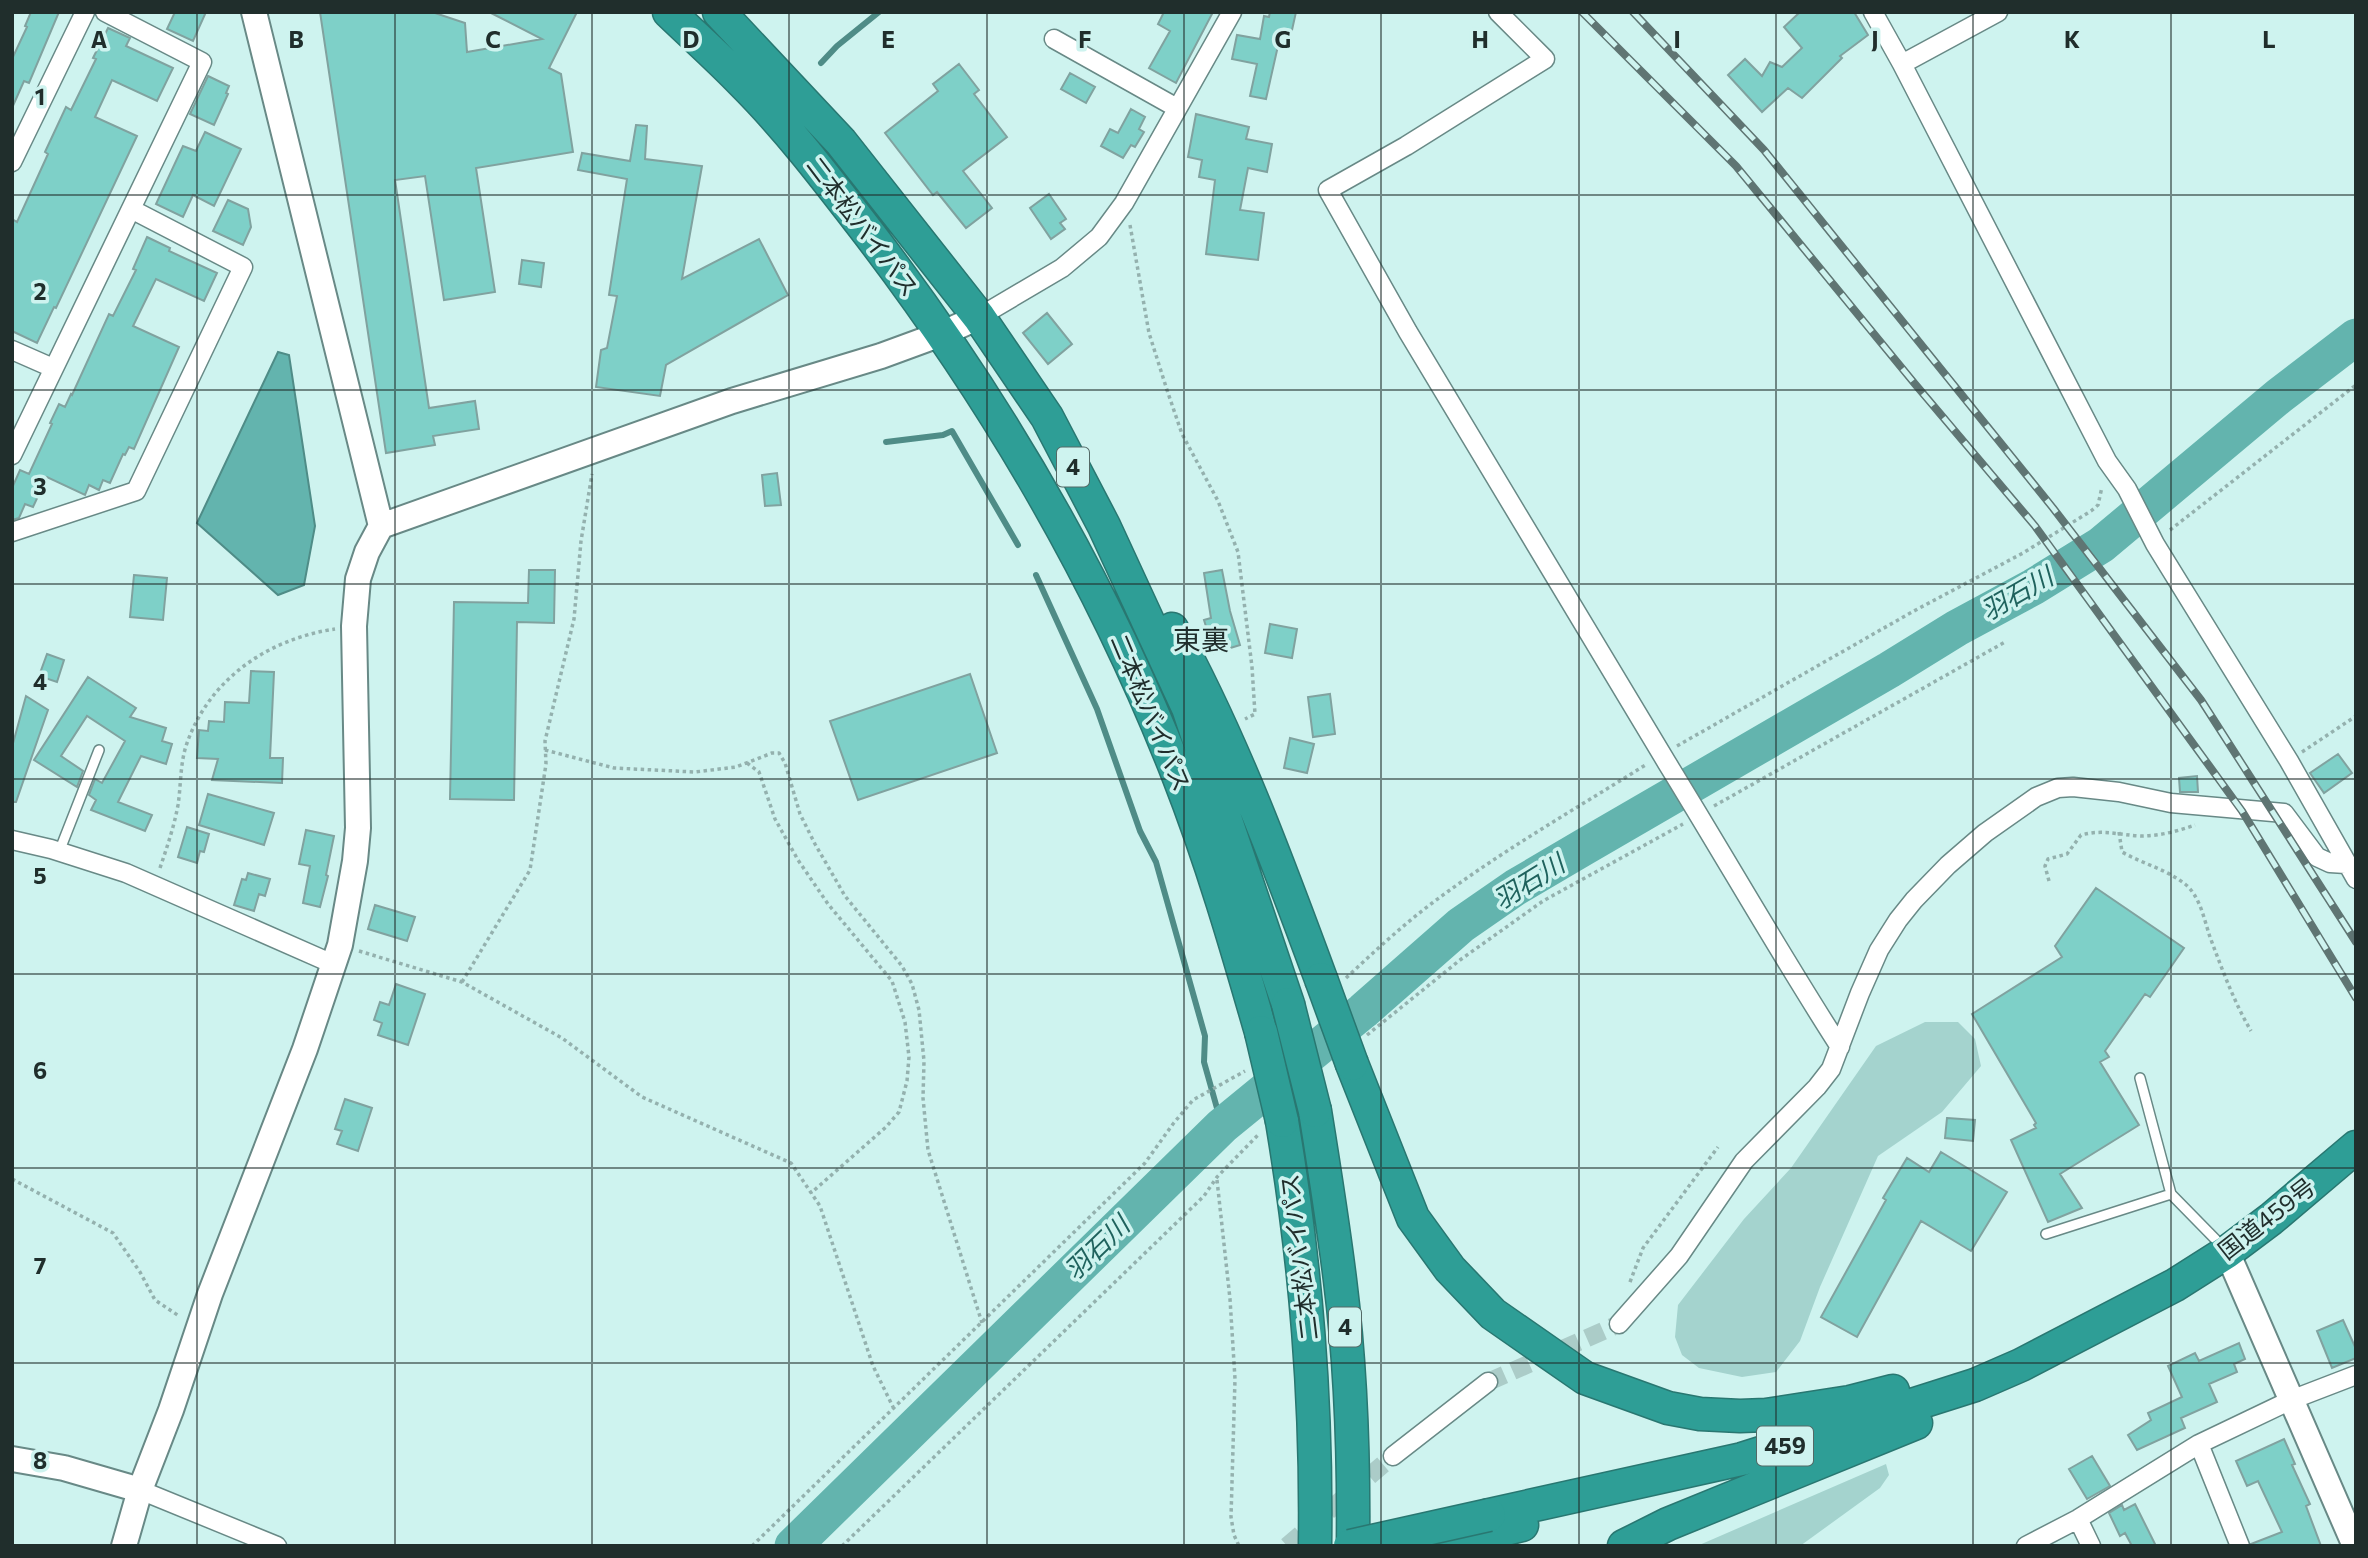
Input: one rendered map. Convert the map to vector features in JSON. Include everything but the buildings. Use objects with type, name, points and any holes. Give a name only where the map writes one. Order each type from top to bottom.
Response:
[{"type":"highway","name":"二本松バイパス","points":[[669,12],[744,84],[824,176],[901,277],[978,386],[1039,489],[1120,642],[1177,773],[1211,864],[1261,1032],[1273,1125],[1297,1216],[1308,1309],[1315,1418],[1315,1546]]},
{"type":"highway","name":"二本松バイパス","points":[[719,12],[841,142],[979,317],[1047,417],[1104,526],[1188,708],[1288,1004],[1315,1111],[1342,1294],[1354,1493],[1352,1546]]},
{"type":"highway","points":[[1047,417],[1088,476],[1201,682],[1270,841],[1321,979],[1357,1051],[1413,1218],[1450,1269],[1493,1314],[1585,1378],[1668,1408],[1700,1414],[1766,1415],[1850,1402],[1969,1372],[2042,1340],[2069,1340]]},
{"type":"highway","name":"国道459号","points":[[2175,1285],[2227,1252],[2271,1219],[2356,1147]]},
{"type":"highway","name":"459","points":[[1352,1546],[1490,1524],[1742,1459],[1975,1385],[2175,1285]]},
{"type":"highway","name":"459","points":[[1624,1546],[1668,1524],[1974,1398],[2065,1355],[2160,1300],[2175,1285]]},
{"type":"highway","points":[[1437,1546],[1490,1524],[1734,1476],[1825,1448],[1935,1406],[1974,1398]]},
{"type":"street","points":[[12,162],[85,12]]},
{"type":"street","points":[[12,455],[202,62],[105,12]]},
{"type":"street","points":[[254,12],[382,526]]},
{"type":"street","points":[[124,1546],[198,1329],[305,1049],[337,954],[355,862],[358,828],[354,626],[358,579],[367,552],[382,526],[732,401],[881,356],[979,317],[1073,260],[1099,237],[1124,203],[1232,12]]},
{"type":"street","points":[[1498,12],[1545,59],[1406,146],[1328,190],[1408,332],[1840,1047]]},
{"type":"street","points":[[1873,12],[2107,461],[2127,489],[2155,544],[2289,761],[2351,872]]},
{"type":"street","points":[[1902,64],[1998,12]]},
{"type":"street","points":[[1054,39],[1177,108]]},
{"type":"street","points":[[12,532],[136,491],[243,267],[131,209]]},
{"type":"street","points":[[12,350],[53,368]]},
{"type":"street","points":[[1622,1321],[1679,1256],[1744,1161],[1817,1087],[1831,1069],[1879,950],[1906,910],[1968,847],[2036,797],[2058,788],[2074,786],[2211,807],[2284,813],[2317,857],[2351,872]]},
{"type":"street","points":[[12,840],[126,873],[337,954]]},
{"type":"street","points":[[2227,1252],[2355,1546]]},
{"type":"street","points":[[2026,1546],[2078,1519],[2199,1444],[2291,1401],[2356,1375]]},
{"type":"street","points":[[1393,1456],[1488,1382]]},
{"type":"street","points":[[2199,1444],[2240,1546]]},
{"type":"street","points":[[12,1459],[64,1468],[141,1490],[276,1546]]},
{"type":"street","points":[[2078,1519],[2091,1546]]},
{"type":"lane","points":[[59,852],[99,750]]},
{"type":"lane","points":[[2140,1078],[2171,1194],[2227,1252]]},
{"type":"lane","points":[[2046,1234],[2171,1194]]},
{"type":"path","points":[[1124,203],[1149,333],[1167,390],[1182,434],[1218,501],[1238,552],[1255,714],[1222,731]]},
{"type":"path","points":[[2170,530],[2356,385]]},
{"type":"path","points":[[461,982],[530,870],[546,764],[545,741],[574,619],[581,541],[595,451]]},
{"type":"path","points":[[154,885],[171,835],[185,750],[195,722],[219,688],[247,662],[292,639],[354,626]]},
{"type":"path","points":[[1357,1051],[1461,960],[1543,901],[2005,642]]},
{"type":"path","points":[[2289,761],[2356,716]]},
{"type":"path","points":[[545,750],[614,768],[695,772],[736,767],[772,752],[779,753],[785,763],[800,814],[814,844],[845,896],[902,965],[912,984],[919,1010],[924,1061],[923,1098],[928,1150],[982,1324]]},
{"type":"path","points":[[747,763],[759,772],[775,819],[798,860],[828,904],[892,981],[905,1022],[909,1056],[907,1082],[898,1112],[886,1127],[811,1193]]},
{"type":"path","points":[[2049,881],[2045,866],[2048,859],[2067,854],[2081,835],[2097,831],[2139,836],[2175,832],[2198,824],[2208,817],[2211,807]]},
{"type":"path","points":[[2119,832],[2122,852],[2164,870],[2187,886],[2201,906],[2210,936],[2251,1031]]},
{"type":"path","points":[[337,954],[461,982],[562,1038],[642,1097],[791,1163],[820,1206],[873,1366],[894,1409]]},
{"type":"path","points":[[752,1546],[1145,1163],[1172,1124],[1193,1100],[1225,1082]]},
{"type":"path","points":[[842,1546],[1204,1196],[1217,1177],[1273,1125]]},
{"type":"path","points":[[1622,1321],[1623,1302],[1643,1248],[1718,1147]]},
{"type":"path","points":[[1217,1177],[1230,1299],[1235,1379],[1231,1517],[1239,1546]]},
{"type":"path","points":[[12,1179],[113,1233],[140,1272],[155,1300],[198,1329]]},
{"type":"shaded area","points":[[278,352],[289,355],[315,526],[304,585],[278,595],[197,523]]},
{"type":"shaded area","points":[[1925,1022],[1958,1022],[1975,1039],[1981,1066],[1942,1112],[1878,1156],[1820,1287],[1800,1341],[1776,1372],[1742,1377],[1699,1368],[1682,1355],[1675,1337],[1678,1305],[1744,1219],[1791,1168],[1876,1046]]},
{"type":"shaded area","points":[[1886,1464],[1889,1475],[1880,1488],[1800,1546],[1697,1546]]},
{"type":"waterway","points":[[821,63],[837,46],[879,12]]},
{"type":"waterway","name":"羽石川","points":[[793,1546],[1222,1126],[1363,1011],[1461,925],[1516,887],[2101,545],[2279,396],[2356,337]]},
{"type":"waterway","points":[[886,442],[943,435],[952,431],[1018,545]]},
{"type":"waterway","points":[[1036,575],[1097,709],[1140,831],[1156,862],[1205,1036],[1204,1062],[1222,1126]]},
{"type":"tunnel","points":[[1488,1382],[1619,1324]]},
{"type":"tunnel","points":[[1287,1546],[1393,1456]]},
{"type":"railway","points":[[1582,12],[1736,166],[2035,526],[2242,811],[2356,998]]},
{"type":"railway","points":[[1633,12],[1764,150],[2053,508],[2201,700],[2356,942]]},
{"type":"district","name":"東裏","points":[[1201,640]]}]
